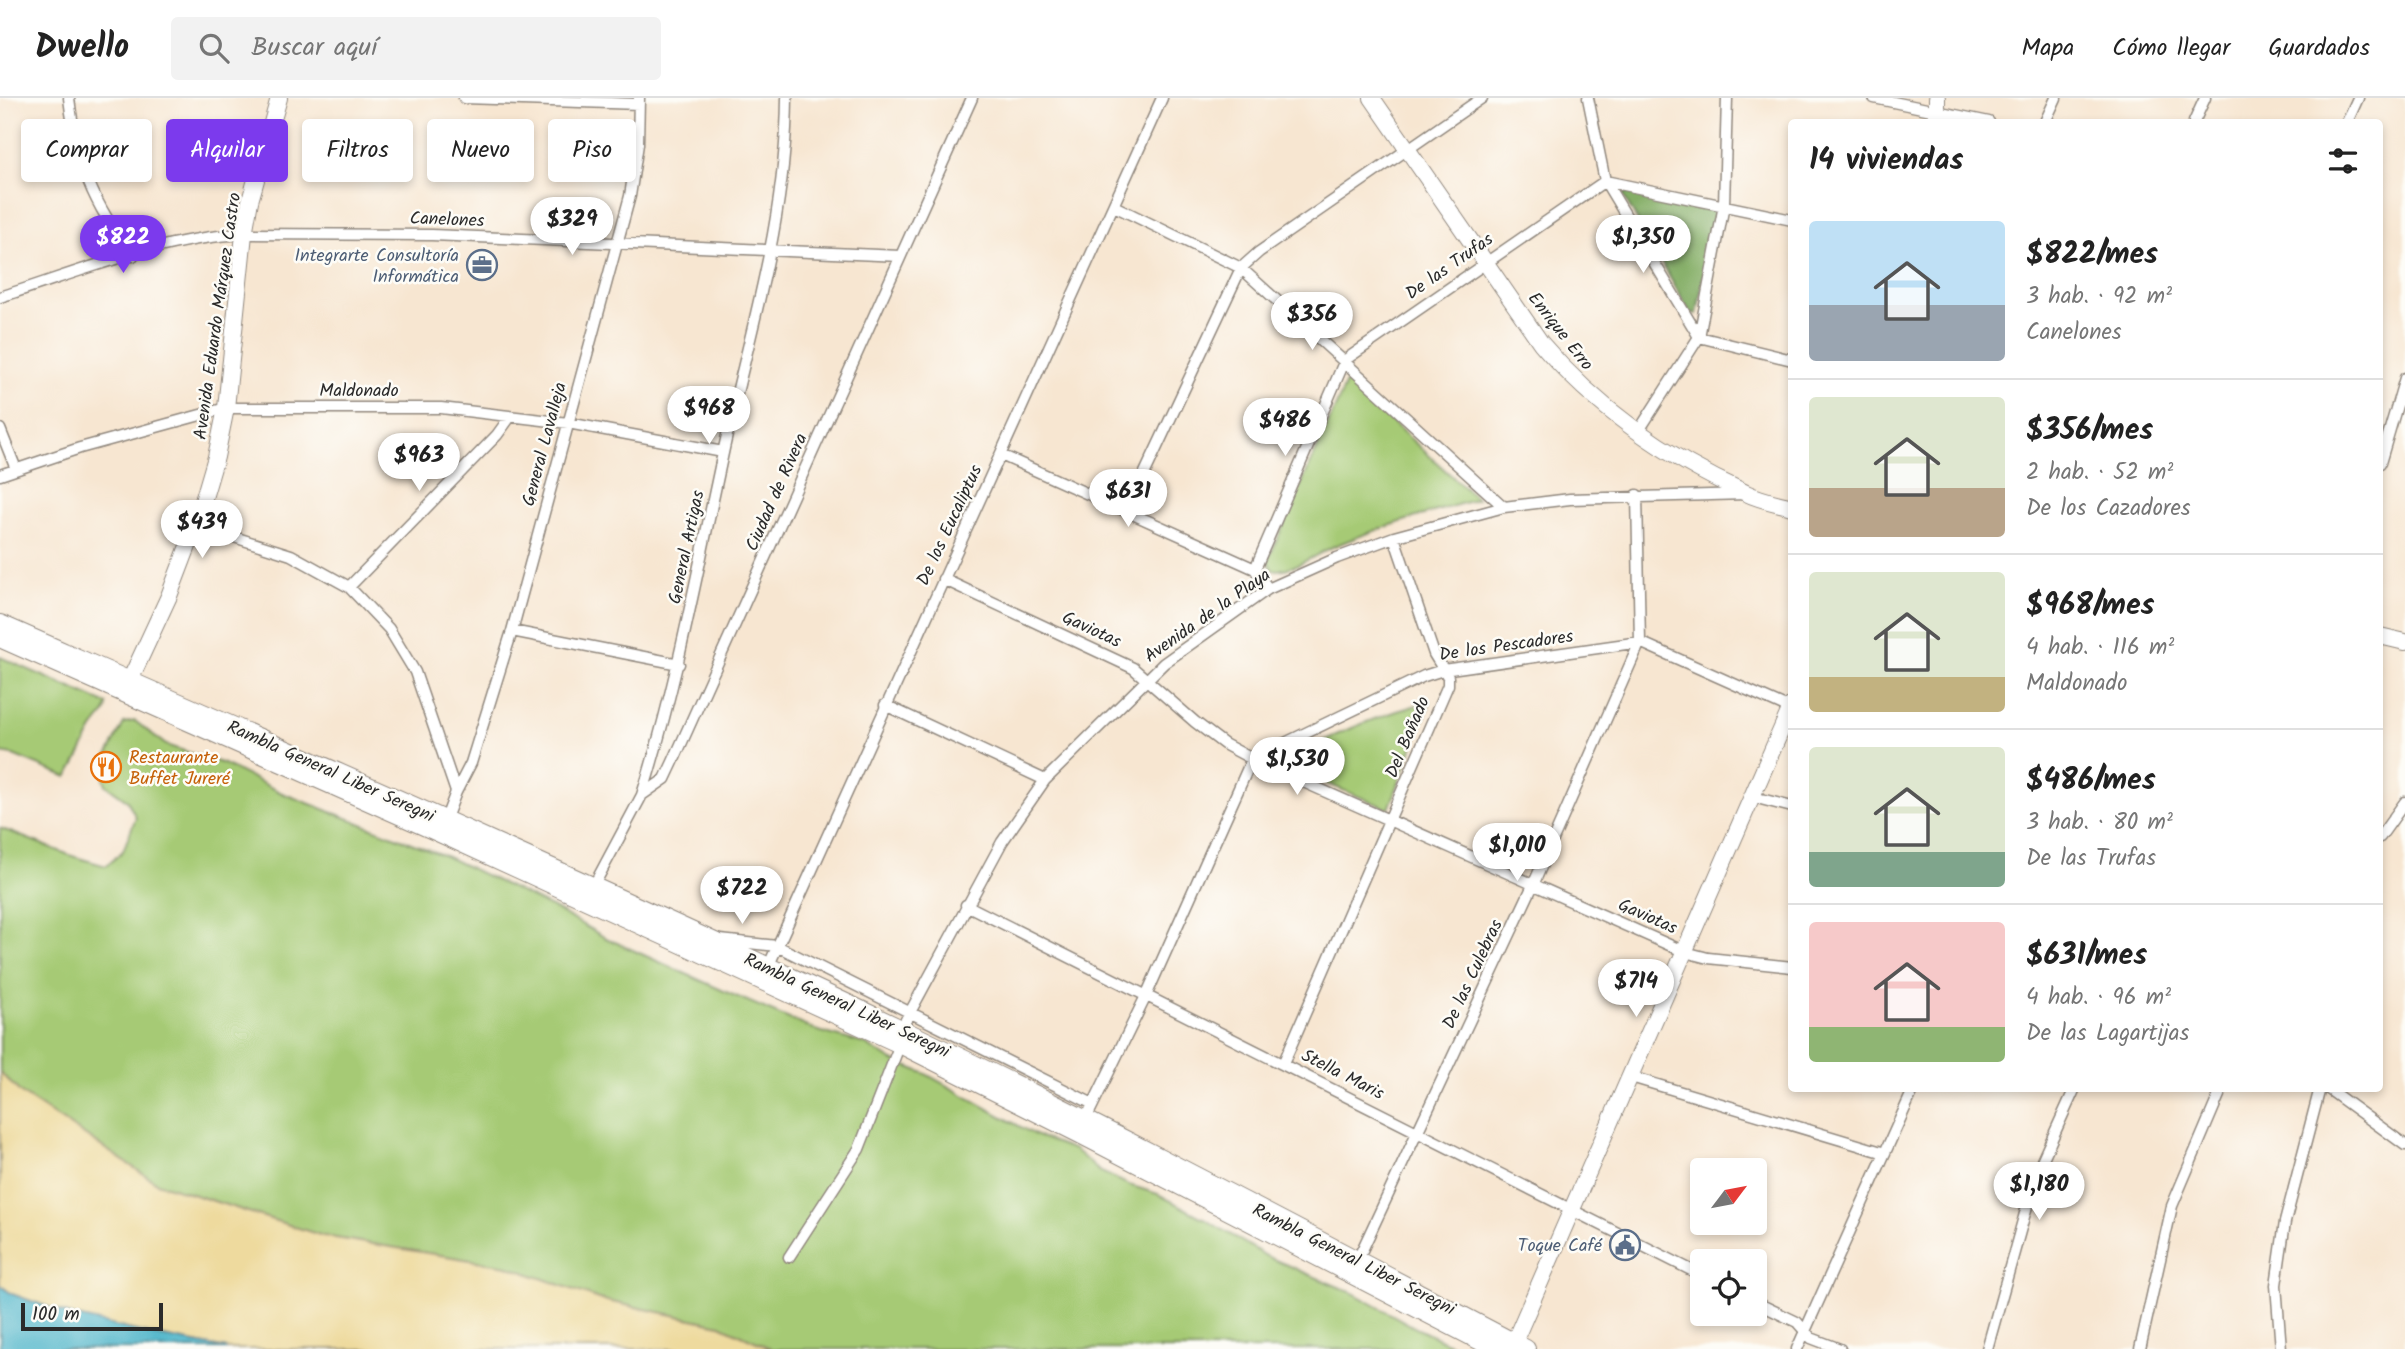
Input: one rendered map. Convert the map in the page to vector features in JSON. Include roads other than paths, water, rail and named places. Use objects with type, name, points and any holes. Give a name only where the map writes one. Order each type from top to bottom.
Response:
[{"type":"main road","name":"Rambla General Liber Seregni","points":[[0,624],[127,687],[440,833],[901,1036],[1085,1121],[1517,1347]]},
{"type":"main road","name":"Rambla General Liber Seregni","points":[[0,638],[127,687],[445,821],[768,967],[1080,1134],[1496,1349]]},
{"type":"street","points":[[69,98],[84,172],[94,198],[108,224],[133,256]]},
{"type":"street","name":"Avenida Eduardo Márquez Castro","points":[[127,687],[169,596],[196,525],[216,457],[226,408],[244,234],[250,201],[279,98]]},
{"type":"street","points":[[464,98],[639,101]]},
{"type":"street","name":"General Artigas","points":[[642,795],[663,729],[679,664],[723,452],[772,250],[781,194],[787,98]]},
{"type":"street","name":"Ciudad de Rivera","points":[[593,887],[642,795],[665,779],[972,98]]},
{"type":"street","name":"De los Eucaliptus","points":[[768,967],[1162,98]]},
{"type":"street","name":"Enrique Erro","points":[[1372,98],[1541,343],[1570,377],[1638,432],[1748,494],[1788,506]]},
{"type":"street","points":[[1127,511],[1241,268],[1259,252],[1482,98]]},
{"type":"street","points":[[1588,98],[1605,181],[1699,337],[1788,359]]},
{"type":"street","points":[[1638,432],[1699,337],[1724,205],[1727,98]]},
{"type":"street","points":[[1874,98],[1975,119]]},
{"type":"street","points":[[2046,119],[2056,98]]},
{"type":"street","points":[[2194,119],[2204,98]]},
{"type":"street","points":[[2348,119],[2358,98]]},
{"type":"street","name":"General Lavalleja","points":[[445,821],[471,763],[512,631],[630,196],[638,144],[639,101]]},
{"type":"street","points":[[1605,181],[1788,219]]},
{"type":"street","name":"De las Trufas","points":[[1345,360],[1605,181]]},
{"type":"street","points":[[1114,206],[1241,268],[1504,507]]},
{"type":"street","name":"Canelones","points":[[0,297],[133,256],[215,235],[432,235],[900,256]]},
{"type":"street","points":[[1255,569],[1345,360]]},
{"type":"street","points":[[2383,453],[2405,378]]},
{"type":"street","name":"Maldonado","points":[[0,475],[148,428],[226,408],[441,408],[568,423],[723,452]]},
{"type":"street","points":[[349,587],[497,435],[510,417]]},
{"type":"street","points":[[0,429],[16,469]]},
{"type":"street","points":[[1001,454],[1255,569],[1268,589]]},
{"type":"street","name":"Avenida de la Playa","points":[[789,1257],[859,1149],[910,1011],[1002,842],[1045,780],[1164,663],[1268,589],[1337,558],[1394,537],[1504,507],[1637,495],[1748,494]]},
{"type":"street","name":"De las Culebras","points":[[1357,1261],[1534,883],[1640,642],[1637,495]]},
{"type":"street","points":[[196,525],[291,555],[349,587],[389,629],[415,671],[456,792]]},
{"type":"street","name":"Del Bañado","points":[[1283,1063],[1448,685],[1448,677],[1434,654],[1394,537]]},
{"type":"street","name":"Gaviotas","points":[[943,579],[1133,668],[1195,722],[1224,744],[1252,759],[1685,952],[1708,958],[1788,967]]},
{"type":"street","points":[[512,631],[679,664]]},
{"type":"street","points":[[2383,637],[2405,642]]},
{"type":"street","points":[[1640,642],[1788,706]]},
{"type":"street","name":"De los Pescadores","points":[[1252,759],[1424,676],[1443,670],[1640,642]]},
{"type":"street","points":[[885,705],[1045,780]]},
{"type":"street","points":[[1517,1347],[1572,1212],[1788,714]]},
{"type":"street","points":[[1085,1121],[1146,996],[1252,759]]},
{"type":"street","points":[[1753,797],[1788,806]]},
{"type":"street","points":[[2383,833],[2405,802]]},
{"type":"street","name":"Stella Maris","points":[[966,905],[1690,1270]]},
{"type":"street","points":[[703,937],[777,946],[1093,1104]]},
{"type":"street","points":[[1630,1077],[1885,1153]]},
{"type":"street","points":[[1797,1349],[1912,1092]]},
{"type":"street","points":[[1987,1349],[2036,1174],[2074,1092]]},
{"type":"street","points":[[2140,1349],[2172,1206],[2220,1092]]},
{"type":"street","points":[[2281,1349],[2276,1284],[2285,1222],[2319,1092]]},
{"type":"street","points":[[2332,1092],[2405,1145]]},
{"type":"street","points":[[1767,1308],[1797,1322],[1811,1338],[1840,1349]]},
{"type":"water","points":[[0,1285],[12,1294],[73,1316],[227,1349],[0,1349]]},
{"type":"place","name":"Integrarte Consultoría Informática","points":[[482,265]]},
{"type":"place","name":"Restaurante Buffet Jureré","points":[[106,767]]},
{"type":"place","name":"Toque Café","points":[[1625,1245]]}]
